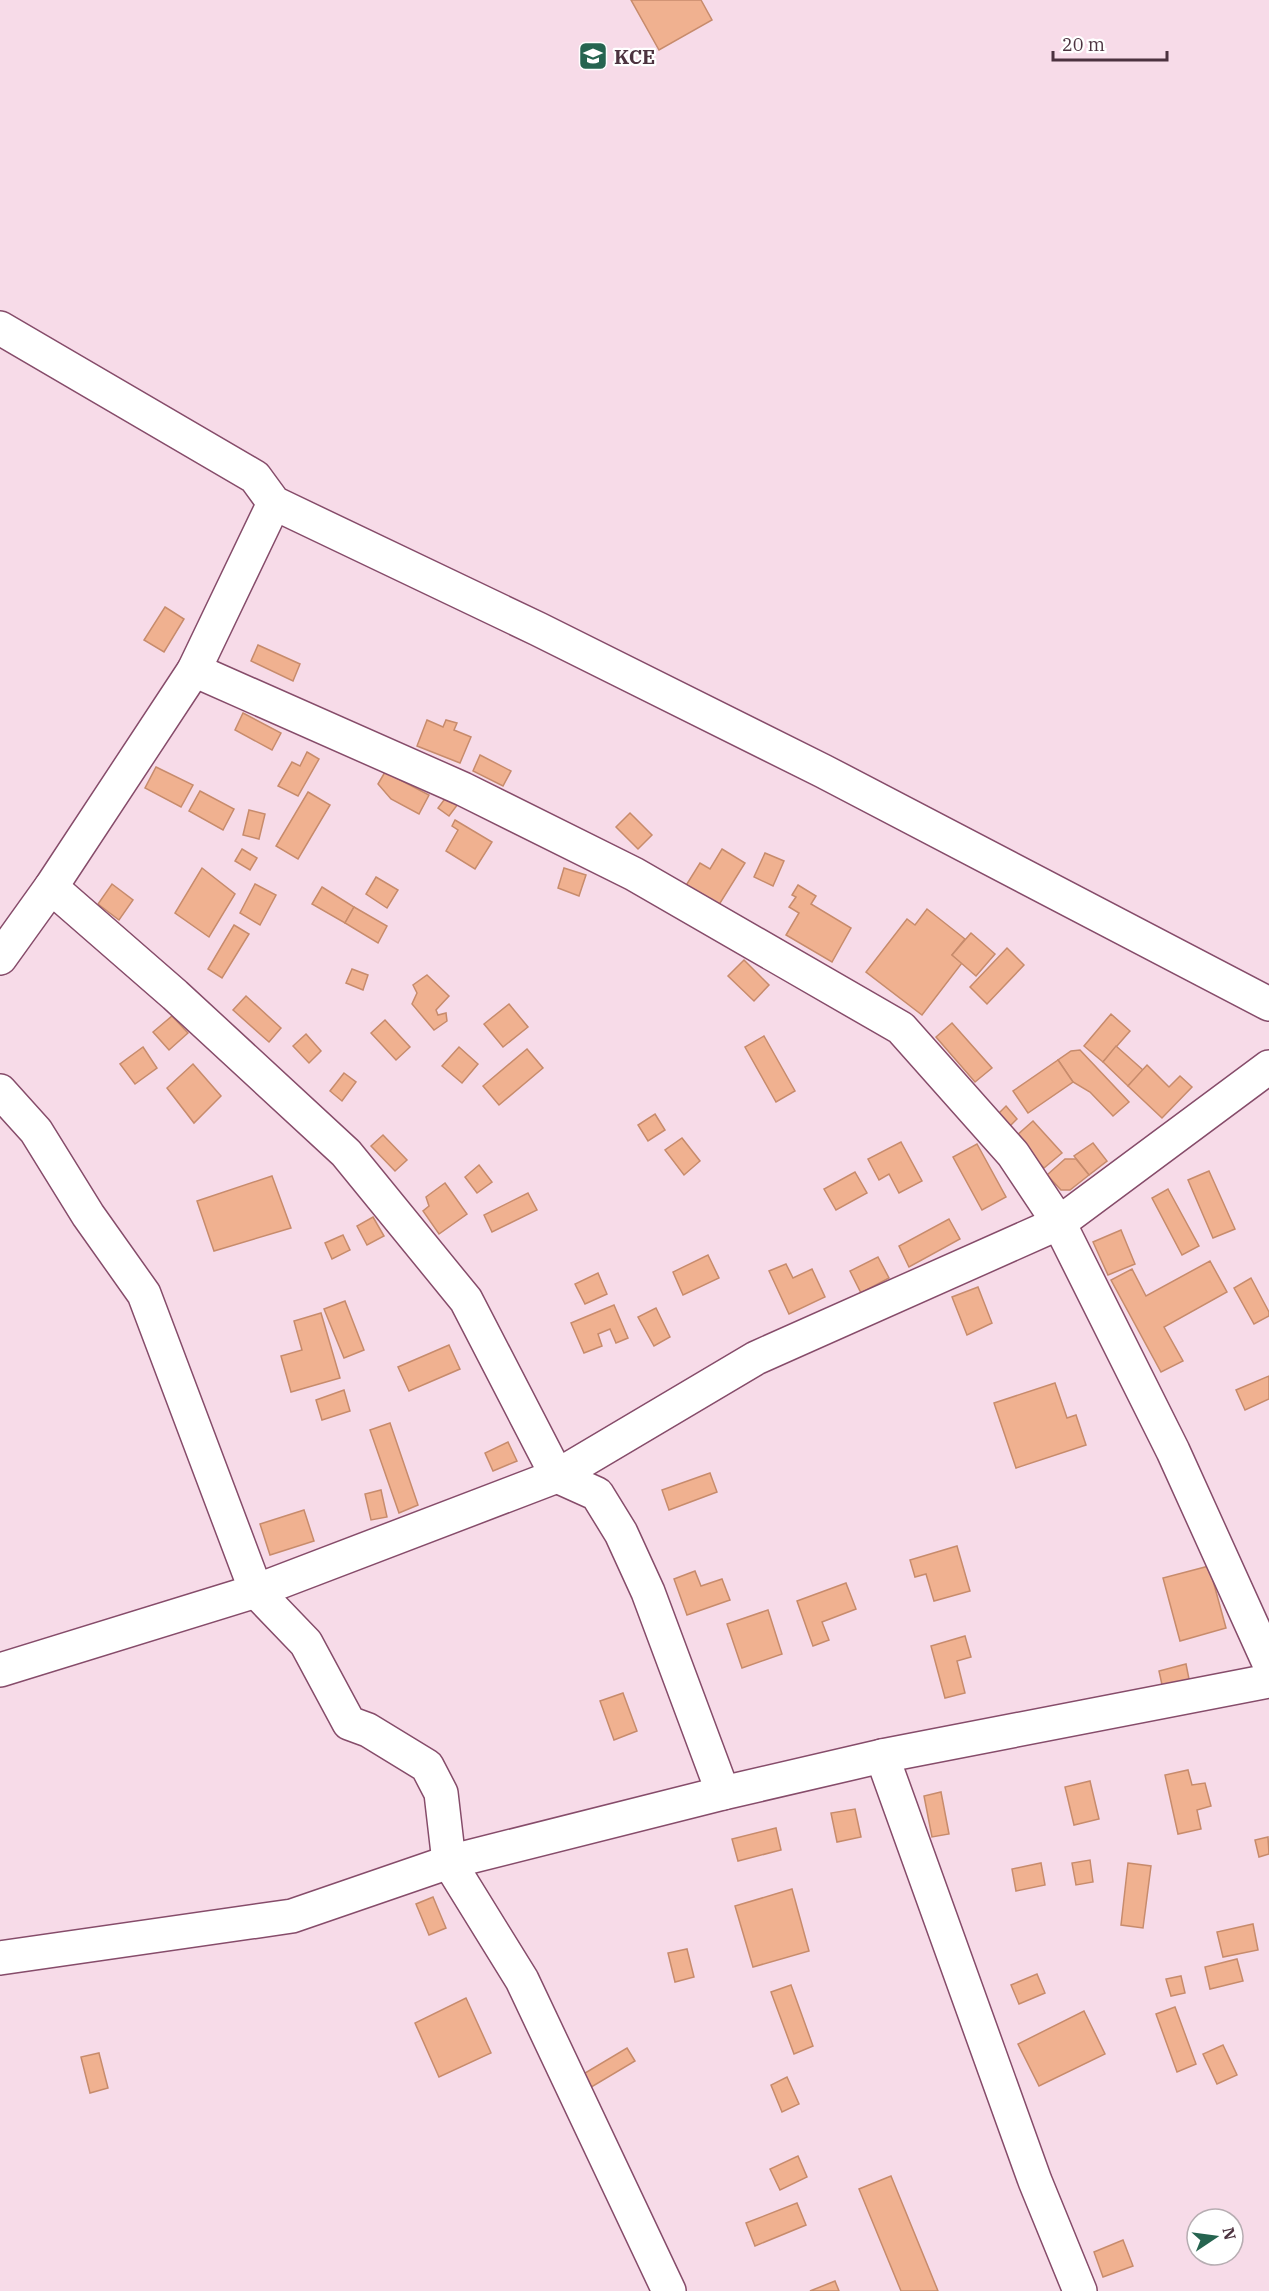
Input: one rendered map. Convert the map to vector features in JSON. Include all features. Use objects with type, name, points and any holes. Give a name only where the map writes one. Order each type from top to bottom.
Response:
[{"type":"street","points":[[0,328],[255,477],[274,503],[538,629],[812,766],[1269,1004]]},
{"type":"street","points":[[0,958],[51,887],[194,670],[274,503]]},
{"type":"street","points":[[194,670],[463,789],[634,874],[901,1028],[1014,1154],[1059,1223],[1173,1450],[1269,1663]]},
{"type":"street","points":[[51,887],[175,995],[346,1153],[466,1300],[557,1476],[597,1494],[621,1533],[648,1592],[723,1793]]},
{"type":"street","points":[[0,1670],[256,1592],[557,1476],[756,1358],[1059,1223],[1269,1067]]},
{"type":"street","points":[[0,1091],[36,1131],[88,1215],[144,1294],[256,1592],[306,1643],[349,1723],[368,1730],[427,1766],[441,1793],[449,1862],[522,1980],[669,2291]]},
{"type":"street","points":[[0,1958],[292,1916],[449,1862],[723,1793],[882,1755],[1269,1681]]},
{"type":"street","points":[[882,1755],[1035,2181],[1080,2291]]},
{"type":"building","points":[[631,0],[701,0],[712,20],[659,50]]},
{"type":"building","points":[[165,607],[184,619],[164,652],[144,640]]},
{"type":"building","points":[[258,645],[300,664],[293,681],[251,661]]},
{"type":"building","points":[[243,713],[281,733],[272,750],[235,730]]},
{"type":"building","points":[[427,720],[443,727],[446,720],[457,723],[454,730],[471,737],[460,763],[417,746]]},
{"type":"building","points":[[307,752],[319,759],[298,796],[278,786],[292,762],[300,766]]},
{"type":"building","points":[[480,755],[511,771],[503,786],[473,771]]},
{"type":"building","points":[[156,767],[193,785],[181,807],[145,788]]},
{"type":"building","points":[[385,772],[429,795],[419,814],[391,799],[378,784]]},
{"type":"building","points":[[200,791],[234,809],[223,830],[189,811]]},
{"type":"building","points":[[308,792],[330,805],[298,859],[276,846]]},
{"type":"building","points":[[447,796],[458,804],[449,816],[438,808]]},
{"type":"building","points":[[249,810],[265,814],[259,839],[243,835]]},
{"type":"building","points":[[630,813],[652,835],[638,849],[616,827]]},
{"type":"building","points":[[455,820],[492,842],[475,869],[446,851],[458,830],[452,826]]},
{"type":"building","points":[[242,849],[257,858],[250,870],[235,861]]},
{"type":"building","points":[[722,849],[745,863],[717,908],[685,887],[700,863],[710,869]]},
{"type":"building","points":[[765,853],[784,861],[773,886],[754,877]]},
{"type":"building","points":[[202,868],[235,894],[209,937],[175,913]]},
{"type":"building","points":[[564,868],[586,875],[579,896],[558,888]]},
{"type":"building","points":[[376,877],[398,890],[387,908],[366,894]]},
{"type":"building","points":[[112,884],[133,900],[119,920],[98,904]]},
{"type":"building","points":[[255,884],[276,895],[260,925],[240,913]]},
{"type":"building","points":[[798,885],[816,896],[811,904],[851,928],[832,962],[786,935],[799,913],[789,907],[796,897],[792,895]]},
{"type":"building","points":[[322,887],[354,907],[345,923],[312,904]]},
{"type":"building","points":[[354,907],[387,926],[378,943],[345,923]]},
{"type":"building","points":[[927,909],[965,939],[952,955],[962,963],[922,1015],[866,972],[907,919],[915,925]]},
{"type":"building","points":[[234,925],[249,934],[222,978],[208,969]]},
{"type":"building","points":[[971,933],[995,954],[976,976],[952,955]]},
{"type":"building","points":[[1007,948],[1024,965],[987,1004],[970,987]]},
{"type":"building","points":[[744,960],[769,985],[754,1001],[728,976]]},
{"type":"building","points":[[352,969],[368,975],[363,990],[346,983]]},
{"type":"building","points":[[427,975],[449,996],[436,1010],[438,1015],[446,1013],[447,1021],[434,1030],[412,1004],[417,993],[413,985]]},
{"type":"building","points":[[246,996],[281,1028],[269,1042],[233,1010]]},
{"type":"building","points":[[509,1004],[528,1027],[503,1047],[484,1024]]},
{"type":"building","points":[[1111,1014],[1130,1031],[1103,1062],[1084,1046]]},
{"type":"building","points":[[172,1016],[188,1033],[169,1050],[153,1032]]},
{"type":"building","points":[[385,1020],[410,1047],[396,1060],[371,1033]]},
{"type":"building","points":[[952,1023],[992,1068],[975,1082],[936,1037]]},
{"type":"building","points":[[306,1034],[321,1051],[309,1063],[293,1046]]},
{"type":"building","points":[[764,1036],[795,1091],[776,1102],[745,1047]]},
{"type":"building","points":[[1116,1046],[1143,1070],[1128,1086],[1103,1062]]},
{"type":"building","points":[[143,1047],[157,1068],[135,1084],[120,1064]]},
{"type":"building","points":[[459,1047],[478,1064],[462,1083],[442,1066]]},
{"type":"building","points":[[527,1049],[543,1068],[499,1105],[483,1086]]},
{"type":"building","points":[[1080,1050],[1129,1102],[1113,1116],[1090,1092],[1073,1082],[1058,1060],[1071,1051]]},
{"type":"building","points":[[1058,1060],[1073,1082],[1028,1113],[1013,1091]]},
{"type":"building","points":[[193,1064],[221,1096],[194,1123],[167,1088]]},
{"type":"building","points":[[1147,1065],[1169,1087],[1180,1076],[1192,1087],[1162,1118],[1128,1086]]},
{"type":"building","points":[[344,1073],[356,1082],[342,1101],[330,1091]]},
{"type":"building","points":[[1006,1106],[1017,1119],[1007,1129],[996,1116]]},
{"type":"building","points":[[655,1114],[665,1130],[648,1141],[638,1125]]},
{"type":"building","points":[[1033,1121],[1062,1153],[1044,1168],[1015,1137]]},
{"type":"building","points":[[383,1135],[407,1160],[395,1171],[371,1146]]},
{"type":"building","points":[[682,1138],[700,1161],[684,1175],[665,1150]]},
{"type":"building","points":[[901,1142],[922,1181],[899,1193],[889,1174],[879,1180],[868,1159]]},
{"type":"building","points":[[1093,1143],[1107,1161],[1089,1175],[1074,1156]]},
{"type":"building","points":[[977,1144],[1006,1197],[982,1210],[953,1157]]},
{"type":"building","points":[[1065,1159],[1076,1159],[1089,1175],[1070,1190],[1061,1190],[1047,1175]]},
{"type":"building","points":[[479,1165],[492,1182],[477,1193],[465,1177]]},
{"type":"building","points":[[1209,1171],[1235,1229],[1213,1238],[1188,1180]]},
{"type":"building","points":[[855,1172],[867,1193],[836,1210],[824,1189]]},
{"type":"building","points":[[272,1176],[291,1228],[214,1251],[197,1201]]},
{"type":"building","points":[[445,1183],[467,1214],[439,1234],[423,1211],[429,1206],[426,1197]]},
{"type":"building","points":[[1168,1189],[1199,1246],[1182,1255],[1152,1198]]},
{"type":"building","points":[[528,1193],[537,1210],[492,1232],[484,1215]]},
{"type":"building","points":[[373,1217],[384,1236],[367,1245],[357,1226]]},
{"type":"building","points":[[949,1219],[960,1239],[909,1267],[899,1246]]},
{"type":"building","points":[[1121,1230],[1135,1264],[1108,1275],[1093,1242]]},
{"type":"building","points":[[343,1235],[350,1250],[332,1259],[325,1243]]},
{"type":"building","points":[[708,1255],[719,1278],[683,1295],[673,1272]]},
{"type":"building","points":[[878,1257],[889,1278],[861,1293],[850,1271]]},
{"type":"building","points":[[1210,1261],[1227,1292],[1164,1327],[1183,1361],[1161,1372],[1111,1280],[1132,1269],[1146,1296]]},
{"type":"building","points":[[786,1264],[793,1278],[812,1269],[825,1297],[789,1314],[769,1271]]},
{"type":"building","points":[[598,1273],[607,1294],[585,1304],[575,1284]]},
{"type":"building","points":[[1251,1278],[1269,1312],[1269,1316],[1254,1324],[1234,1288]]},
{"type":"building","points":[[978,1287],[992,1323],[967,1335],[952,1297]]},
{"type":"building","points":[[345,1301],[364,1350],[344,1358],[324,1309]]},
{"type":"building","points":[[614,1305],[628,1338],[616,1343],[610,1329],[598,1334],[602,1346],[584,1353],[571,1323]]},
{"type":"building","points":[[656,1308],[670,1337],[654,1346],[638,1317]]},
{"type":"building","points":[[321,1313],[340,1378],[291,1392],[281,1356],[302,1350],[294,1321]]},
{"type":"building","points":[[449,1345],[460,1369],[409,1391],[398,1367]]},
{"type":"building","points":[[1269,1376],[1269,1399],[1245,1410],[1236,1390]]},
{"type":"building","points":[[1055,1383],[1067,1418],[1076,1415],[1086,1445],[1016,1468],[994,1403]]},
{"type":"building","points":[[344,1390],[350,1411],[322,1420],[316,1400]]},
{"type":"building","points":[[390,1423],[418,1505],[399,1513],[370,1430]]},
{"type":"building","points":[[508,1442],[517,1461],[493,1471],[485,1453]]},
{"type":"building","points":[[710,1473],[717,1492],[669,1510],[662,1490]]},
{"type":"building","points":[[381,1490],[387,1517],[371,1520],[365,1494]]},
{"type":"building","points":[[304,1510],[314,1541],[270,1555],[260,1524]]},
{"type":"building","points":[[957,1546],[970,1591],[934,1601],[926,1574],[915,1577],[910,1560]]},
{"type":"building","points":[[1209,1566],[1226,1628],[1180,1641],[1163,1578]]},
{"type":"building","points":[[695,1571],[701,1586],[722,1579],[730,1600],[687,1615],[674,1579]]},
{"type":"building","points":[[846,1583],[856,1609],[822,1622],[829,1640],[813,1646],[797,1601]]},
{"type":"building","points":[[768,1610],[782,1654],[742,1668],[727,1624]]},
{"type":"building","points":[[965,1636],[971,1657],[957,1661],[965,1693],[945,1698],[931,1646]]},
{"type":"building","points":[[1186,1664],[1191,1689],[1164,1694],[1159,1671]]},
{"type":"building","points":[[623,1693],[637,1731],[614,1740],[600,1701]]},
{"type":"building","points":[[1188,1770],[1192,1785],[1205,1783],[1211,1806],[1197,1810],[1201,1829],[1178,1834],[1165,1775]]},
{"type":"building","points":[[1090,1781],[1099,1819],[1074,1825],[1065,1787]]},
{"type":"building","points":[[941,1792],[949,1834],[932,1837],[924,1796]]},
{"type":"building","points":[[855,1809],[861,1837],[837,1842],[831,1813]]},
{"type":"building","points":[[776,1828],[781,1850],[738,1861],[732,1839]]},
{"type":"building","points":[[1268,1837],[1269,1854],[1259,1857],[1255,1840]]},
{"type":"building","points":[[1090,1860],[1093,1882],[1076,1885],[1072,1863]]},
{"type":"building","points":[[1041,1863],[1045,1885],[1016,1891],[1012,1869]]},
{"type":"building","points":[[1128,1863],[1151,1866],[1143,1928],[1121,1925]]},
{"type":"building","points":[[792,1889],[809,1951],[753,1967],[735,1906]]},
{"type":"building","points":[[433,1897],[446,1928],[429,1935],[416,1904]]},
{"type":"building","points":[[1253,1924],[1258,1950],[1223,1957],[1217,1932]]},
{"type":"building","points":[[687,1949],[694,1977],[675,1982],[668,1953]]},
{"type":"building","points":[[1237,1959],[1243,1981],[1210,1989],[1205,1967]]},
{"type":"building","points":[[1037,1974],[1045,1993],[1019,2004],[1011,1985]]},
{"type":"building","points":[[1181,1976],[1185,1993],[1171,1996],[1166,1979]]},
{"type":"building","points":[[791,1985],[813,2046],[794,2054],[771,1992]]},
{"type":"building","points":[[466,1998],[491,2053],[439,2077],[415,2023]]},
{"type":"building","points":[[1175,2007],[1196,2064],[1177,2072],[1156,2014]]},
{"type":"building","points":[[1084,2011],[1105,2054],[1039,2086],[1018,2044]]},
{"type":"building","points":[[1223,2045],[1237,2075],[1217,2084],[1203,2054]]},
{"type":"building","points":[[627,2048],[635,2061],[583,2092],[575,2079]]},
{"type":"building","points":[[99,2053],[108,2088],[90,2093],[81,2057]]},
{"type":"building","points":[[787,2077],[799,2104],[782,2112],[771,2085]]},
{"type":"building","points":[[798,2156],[807,2177],[780,2190],[770,2169]]},
{"type":"building","points":[[891,2176],[938,2291],[901,2291],[859,2189]]},
{"type":"building","points":[[797,2203],[806,2225],[755,2246],[746,2223]]},
{"type":"building","points":[[1123,2240],[1133,2266],[1103,2277],[1094,2252]]},
{"type":"building","points":[[835,2281],[839,2291],[810,2291]]},
{"type":"place","name":"KCE","points":[[593,56]]}]
